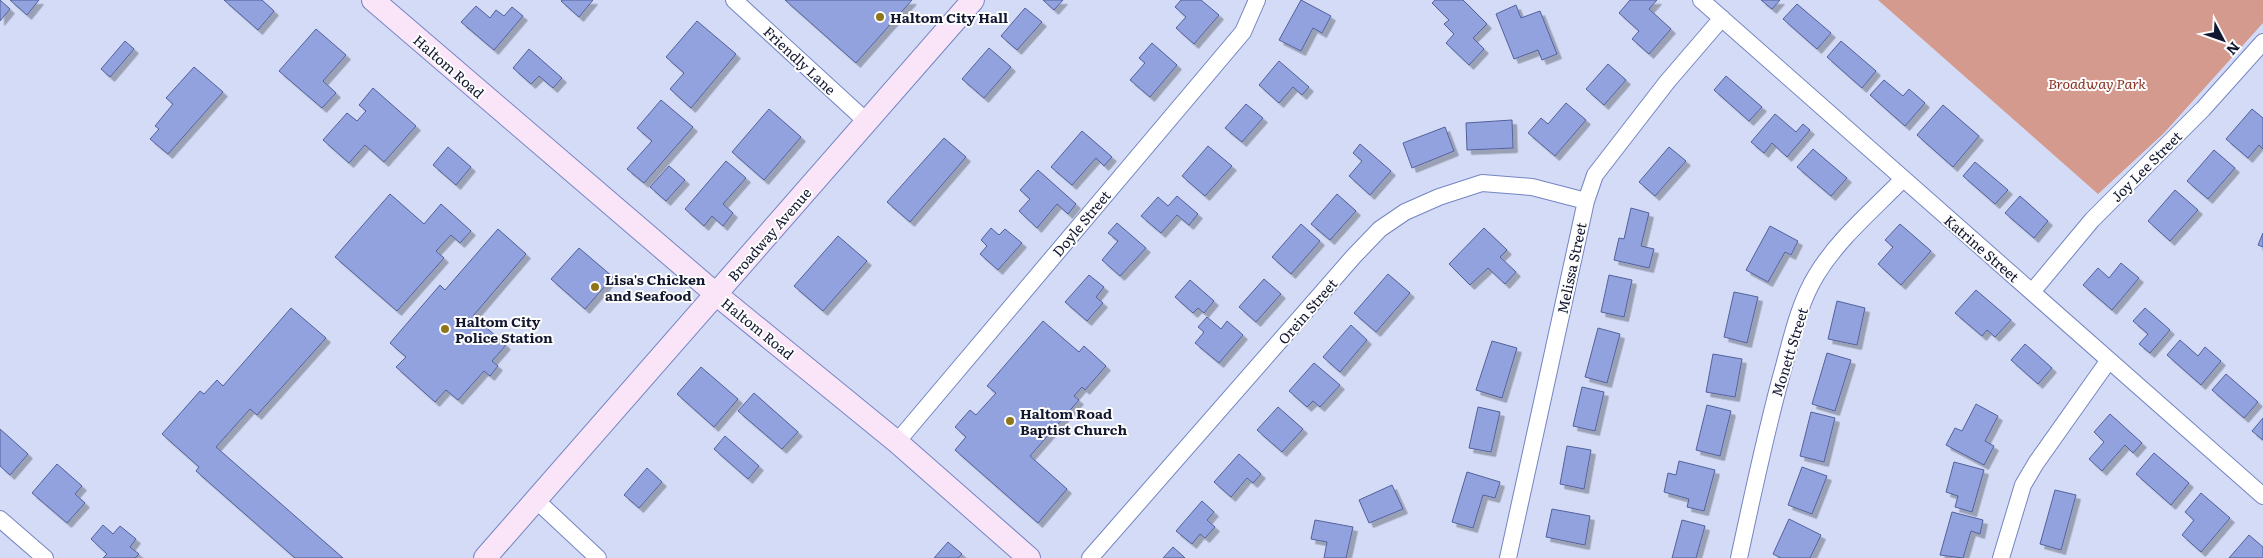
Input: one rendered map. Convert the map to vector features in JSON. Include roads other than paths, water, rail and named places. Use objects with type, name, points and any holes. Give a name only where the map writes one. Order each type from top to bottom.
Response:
[{"type":"main road","name":"Haltom Road","points":[[373,0],[717,295],[897,442],[1029,558]]},
{"type":"main road","name":"Broadway Avenue","points":[[485,558],[717,295],[866,121],[973,0]]},
{"type":"street","name":"Friendly Lane","points":[[734,0],[866,121]]},
{"type":"street","name":"Doyle Street","points":[[897,442],[1243,32],[1257,0]]},
{"type":"street","name":"Katrine Street","points":[[1701,0],[2263,496]]},
{"type":"street","name":"Melissa Street","points":[[1508,558],[1586,200],[1595,175],[1667,82],[1722,18]]},
{"type":"street","name":"Joy Lee Street","points":[[2032,292],[2092,220],[2203,109],[2263,42]]},
{"type":"street","name":"Monett Street","points":[[1739,558],[1767,428],[1791,340],[1805,298],[1816,275],[1833,251],[1903,178]]},
{"type":"street","name":"Orein Street","points":[[1090,558],[1380,229],[1405,212],[1439,197],[1482,183],[1532,187],[1586,200]]},
{"type":"street","points":[[2001,558],[2023,485],[2036,463],[2109,360]]},
{"type":"street","points":[[536,500],[598,558]]},
{"type":"street","points":[[0,519],[45,558]]},
{"type":"place","name":"Haltom City Hall","points":[[880,17]]},
{"type":"place","name":"Lisa's Chicken and Seafood","points":[[595,287]]},
{"type":"place","name":"Haltom City Police Station","points":[[445,329]]},
{"type":"place","name":"Haltom Road Baptist Church","points":[[1010,421]]},
{"type":"park label","name":"Broadway Park","points":[[2097,83]]}]
